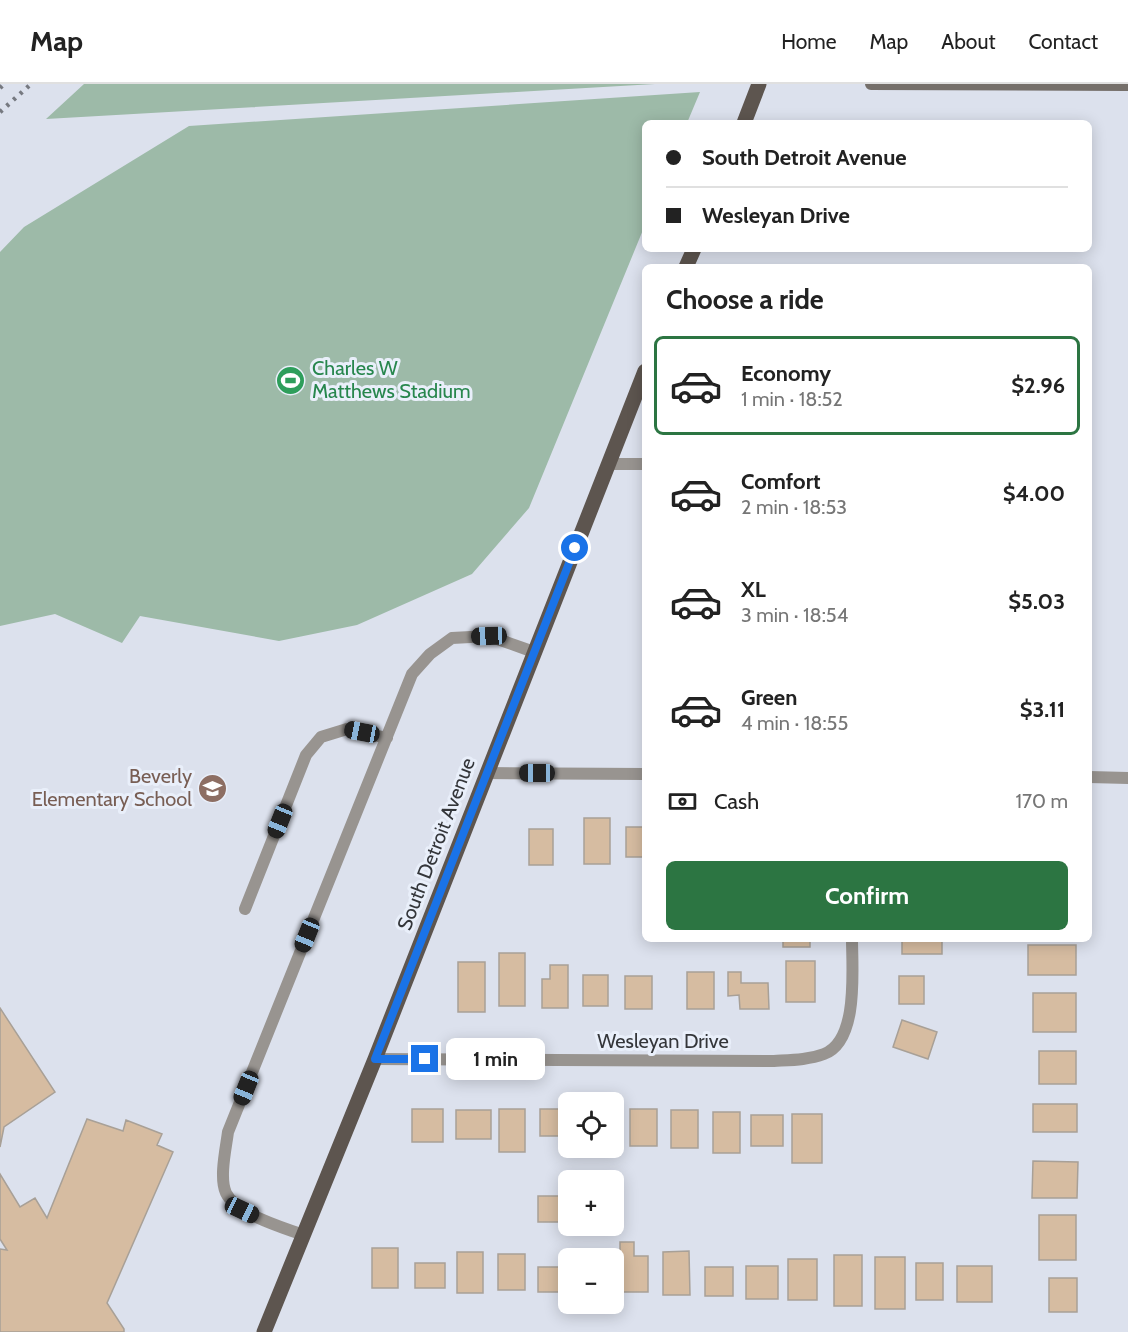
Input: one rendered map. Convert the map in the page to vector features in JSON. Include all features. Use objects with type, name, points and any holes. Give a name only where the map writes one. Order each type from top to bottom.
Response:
[{"type":"main road","points":[[745,120],[759,84]]},
{"type":"main road","name":"South Detroit Avenue","points":[[264,1332],[375,1059],[642,379]]},
{"type":"street","points":[[872,84],[1128,85]]},
{"type":"street","points":[[608,464],[642,464]]},
{"type":"street","points":[[303,1235],[242,1210],[226,1193],[223,1169],[228,1132],[412,674],[430,654],[452,638],[489,636],[534,652]]},
{"type":"street","points":[[245,909],[306,755],[321,737],[347,729],[387,738]]},
{"type":"street","points":[[486,773],[642,774]]},
{"type":"street","points":[[1092,777],[1128,778]]},
{"type":"street","name":"Wesleyan Drive","points":[[375,1059],[774,1061],[804,1059],[826,1054],[843,1036],[850,1016],[852,942]]},
{"type":"green space","points":[[84,84],[655,84],[46,119]]},
{"type":"green space","name":"Charles W Matthews Stadium","points":[[700,92],[688,120],[642,120],[642,232],[529,508],[472,574],[357,625],[279,641],[140,616],[122,643],[55,614],[0,626],[0,252],[24,227],[189,126]]},
{"type":"building","points":[[584,818],[610,818],[610,864],[584,864]]},
{"type":"building","points":[[626,827],[642,827],[642,857],[626,857]]},
{"type":"building","points":[[529,829],[553,829],[553,865],[529,865]]},
{"type":"building","points":[[783,942],[810,942],[810,947],[783,947]]},
{"type":"building","points":[[902,942],[942,942],[942,954],[902,954]]},
{"type":"building","points":[[1028,945],[1076,945],[1076,975],[1028,975]]},
{"type":"building","points":[[499,953],[525,953],[525,1006],[499,1006]]},
{"type":"building","points":[[786,961],[815,961],[815,1002],[786,1002]]},
{"type":"building","points":[[458,962],[485,962],[485,1012],[458,1012]]},
{"type":"building","points":[[550,965],[568,965],[568,1008],[542,1008],[542,979],[550,979]]},
{"type":"building","points":[[687,972],[714,972],[714,1009],[687,1009]]},
{"type":"building","points":[[728,972],[741,972],[741,983],[768,983],[769,1009],[740,1009],[739,995],[728,996]]},
{"type":"building","points":[[583,975],[608,975],[608,1006],[583,1006]]},
{"type":"building","points":[[625,976],[652,976],[652,1009],[625,1009]]},
{"type":"building","points":[[899,976],[924,976],[924,1004],[899,1004]]},
{"type":"building","points":[[1033,993],[1076,993],[1076,1032],[1033,1032]]},
{"type":"building","points":[[0,1008],[55,1092],[4,1127],[0,1147]]},
{"type":"building","points":[[902,1020],[937,1032],[928,1059],[893,1047]]},
{"type":"building","points":[[1039,1051],[1076,1051],[1076,1084],[1039,1084]]},
{"type":"building","points":[[1033,1104],[1077,1104],[1077,1132],[1033,1132]]},
{"type":"building","points":[[412,1109],[443,1109],[443,1142],[412,1142]]},
{"type":"building","points":[[499,1109],[525,1109],[525,1152],[499,1152]]},
{"type":"building","points":[[540,1109],[558,1109],[558,1136],[540,1136]]},
{"type":"building","points":[[630,1109],[657,1109],[657,1146],[630,1146]]},
{"type":"building","points":[[456,1110],[491,1110],[491,1139],[456,1139]]},
{"type":"building","points":[[671,1110],[698,1110],[698,1148],[671,1148]]},
{"type":"building","points":[[713,1112],[740,1112],[740,1153],[713,1153]]},
{"type":"building","points":[[792,1114],[822,1114],[822,1163],[792,1163]]},
{"type":"building","points":[[751,1115],[783,1115],[783,1146],[751,1146]]},
{"type":"building","points":[[87,1119],[123,1131],[126,1120],[162,1134],[157,1145],[173,1152],[107,1303],[124,1332],[0,1332],[0,1249],[7,1250],[0,1239],[0,1174],[20,1207],[35,1198],[47,1218]]},
{"type":"building","points":[[1033,1161],[1078,1162],[1077,1198],[1032,1198]]},
{"type":"building","points":[[538,1196],[558,1196],[558,1222],[538,1222]]},
{"type":"building","points":[[1039,1215],[1076,1215],[1076,1260],[1039,1260]]},
{"type":"building","points":[[620,1242],[634,1242],[634,1256],[648,1256],[648,1292],[624,1292],[624,1248],[620,1248]]},
{"type":"building","points":[[372,1248],[398,1248],[398,1288],[372,1288]]},
{"type":"building","points":[[689,1251],[690,1295],[663,1295],[663,1252]]},
{"type":"building","points":[[457,1252],[483,1252],[483,1293],[457,1293]]},
{"type":"building","points":[[498,1254],[525,1254],[525,1290],[498,1290]]},
{"type":"building","points":[[834,1255],[862,1255],[862,1306],[834,1306]]},
{"type":"building","points":[[875,1257],[905,1257],[905,1309],[875,1309]]},
{"type":"building","points":[[788,1259],[817,1259],[817,1300],[788,1300]]},
{"type":"building","points":[[415,1263],[445,1263],[445,1288],[415,1288]]},
{"type":"building","points":[[916,1263],[943,1263],[943,1300],[916,1300]]},
{"type":"building","points":[[746,1266],[778,1266],[778,1299],[746,1299]]},
{"type":"building","points":[[957,1266],[992,1266],[992,1302],[957,1302]]},
{"type":"building","points":[[538,1267],[558,1267],[558,1292],[538,1292]]},
{"type":"building","points":[[705,1267],[733,1267],[733,1296],[705,1296]]},
{"type":"building","points":[[1049,1278],[1077,1278],[1077,1312],[1049,1312]]},
{"type":"railway","points":[[0,88],[4,84]]},
{"type":"railway","points":[[0,112],[31,84]]},
{"type":"place","name":"Charles W Matthews Stadium","points":[[291,380]]},
{"type":"place","name":"Beverly Elementary School","points":[[213,788]]},
{"type":"route","points":[[425,1059],[375,1059],[575,548]]}]
